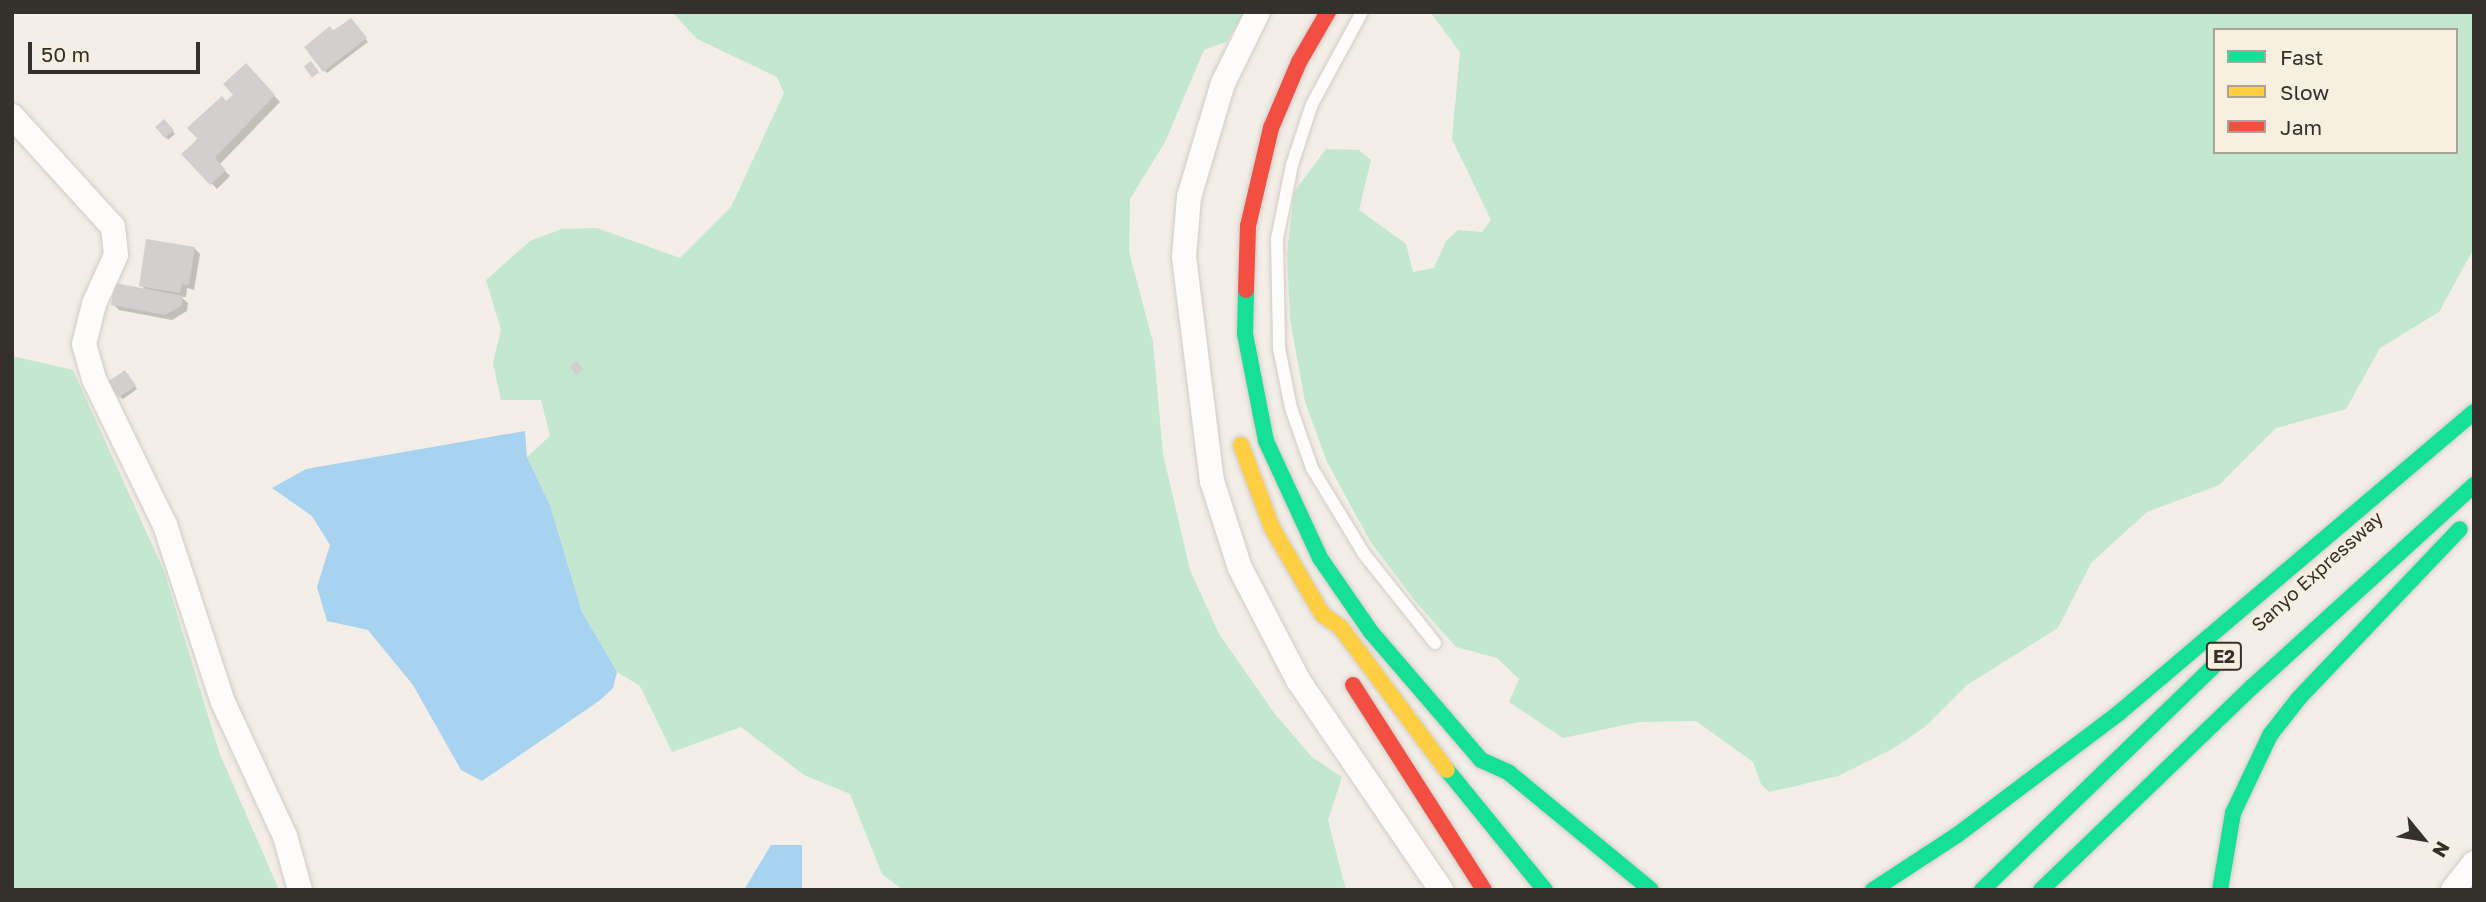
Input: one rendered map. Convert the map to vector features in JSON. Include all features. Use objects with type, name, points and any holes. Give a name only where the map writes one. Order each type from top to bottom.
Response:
[{"type":"highway","points":[[1328,12],[1283,97],[1252,202],[1243,295],[1252,385],[1275,465],[1320,558],[1407,678],[1481,760],[1508,772],[1651,890]]},
{"type":"highway","points":[[1873,890],[1957,835],[2119,713],[2474,412]]},
{"type":"highway","points":[[1236,424],[1272,528],[1322,614],[1326,639]]},
{"type":"highway","name":"Sanyo Expressway","points":[[2371,522],[2474,431]]},
{"type":"highway","name":"E2","points":[[2041,890],[2252,687],[2474,485]]},
{"type":"highway","points":[[2220,890],[2233,813],[2270,735],[2299,698],[2474,515]]},
{"type":"highway","points":[[1322,614],[1341,628],[1454,781],[1545,890]]},
{"type":"highway","name":"E2","points":[[1982,890],[2233,648]]},
{"type":"highway","points":[[1344,669],[1484,890]]},
{"type":"highway","points":[[1481,760],[1486,780]]},
{"type":"street","points":[[1258,12],[1223,83],[1189,197],[1184,257],[1212,481],[1240,568],[1298,680],[1441,890]]},
{"type":"street","points":[[12,116],[113,227],[116,255],[94,304],[84,344],[91,367],[165,525],[223,702],[285,836],[300,890]]},
{"type":"street","points":[[2453,890],[2474,863]]},
{"type":"lane","points":[[1362,12],[1312,104],[1292,164],[1277,239],[1279,348],[1292,415],[1312,468],[1364,554],[1435,643]]},
{"type":"green space","points":[[672,12],[1245,12],[1226,42],[1204,50],[1165,142],[1130,199],[1129,252],[1153,342],[1163,454],[1190,570],[1219,634],[1275,714],[1312,757],[1342,777],[1328,820],[1346,890],[903,890],[882,874],[850,794],[804,775],[741,727],[672,752],[640,686],[617,672],[582,612],[550,505],[527,457],[550,436],[541,400],[501,400],[493,363],[501,330],[486,280],[530,241],[562,229],[597,228],[680,258],[731,207],[784,93],[777,77],[697,39]]},
{"type":"green space","points":[[1430,12],[2474,12],[2474,248],[2439,312],[2380,348],[2346,409],[2276,428],[2219,485],[2147,512],[2091,563],[2058,628],[1967,685],[1926,726],[1894,748],[1838,776],[1769,792],[1761,784],[1753,762],[1696,721],[1639,722],[1563,738],[1509,702],[1519,679],[1497,658],[1456,647],[1415,601],[1370,541],[1327,462],[1305,402],[1290,319],[1287,254],[1294,192],[1326,149],[1359,150],[1371,160],[1359,210],[1406,244],[1413,272],[1434,268],[1446,241],[1458,230],[1482,232],[1491,220],[1452,139],[1460,52]]},
{"type":"green space","points":[[12,356],[73,370],[164,571],[219,752],[279,890],[12,890]]},
{"type":"water","points":[[525,431],[527,457],[550,505],[582,612],[617,672],[613,688],[599,701],[482,781],[461,770],[413,685],[368,630],[327,621],[317,587],[330,545],[312,516],[272,488],[306,469]]},
{"type":"water","points":[[771,845],[802,845],[802,890],[744,890]]},
{"type":"building","points":[[351,18],[367,38],[323,72],[304,47],[330,26],[333,31]]},
{"type":"building","points":[[311,61],[319,72],[312,78],[304,66]]},
{"type":"building","points":[[246,63],[275,95],[215,158],[226,170],[210,185],[181,154],[198,139],[187,128],[222,96],[226,101],[233,95],[223,84]]},
{"type":"building","points":[[164,119],[174,130],[165,138],[155,127]]},
{"type":"building","points":[[146,239],[195,247],[189,285],[182,284],[180,293],[139,286]]},
{"type":"building","points":[[115,283],[183,296],[181,306],[165,315],[111,305]]},
{"type":"building","points":[[577,361],[583,370],[576,375],[570,366]]},
{"type":"building","points":[[125,370],[136,386],[119,398],[108,382]]},
{"type":"traffic: fast","points":[[1246,290],[1245,334],[1266,441],[1320,558],[1371,632],[1481,760],[1508,772],[1651,890]]},
{"type":"traffic: fast","points":[[1873,890],[1957,835],[2119,713],[2474,412]]},
{"type":"traffic: fast","points":[[2041,890],[2252,687],[2474,485]]},
{"type":"traffic: fast","points":[[2220,890],[2233,813],[2270,735],[2299,698],[2460,529]]},
{"type":"traffic: fast","points":[[1982,890],[2220,660]]},
{"type":"traffic: fast","points":[[1447,770],[1545,890]]},
{"type":"traffic: slow","points":[[1241,445],[1272,528],[1322,614],[1341,628],[1447,770]]},
{"type":"traffic: jam","points":[[1246,290],[1248,226],[1271,128],[1299,62],[1328,12]]},
{"type":"traffic: jam","points":[[1353,685],[1484,890]]}]
